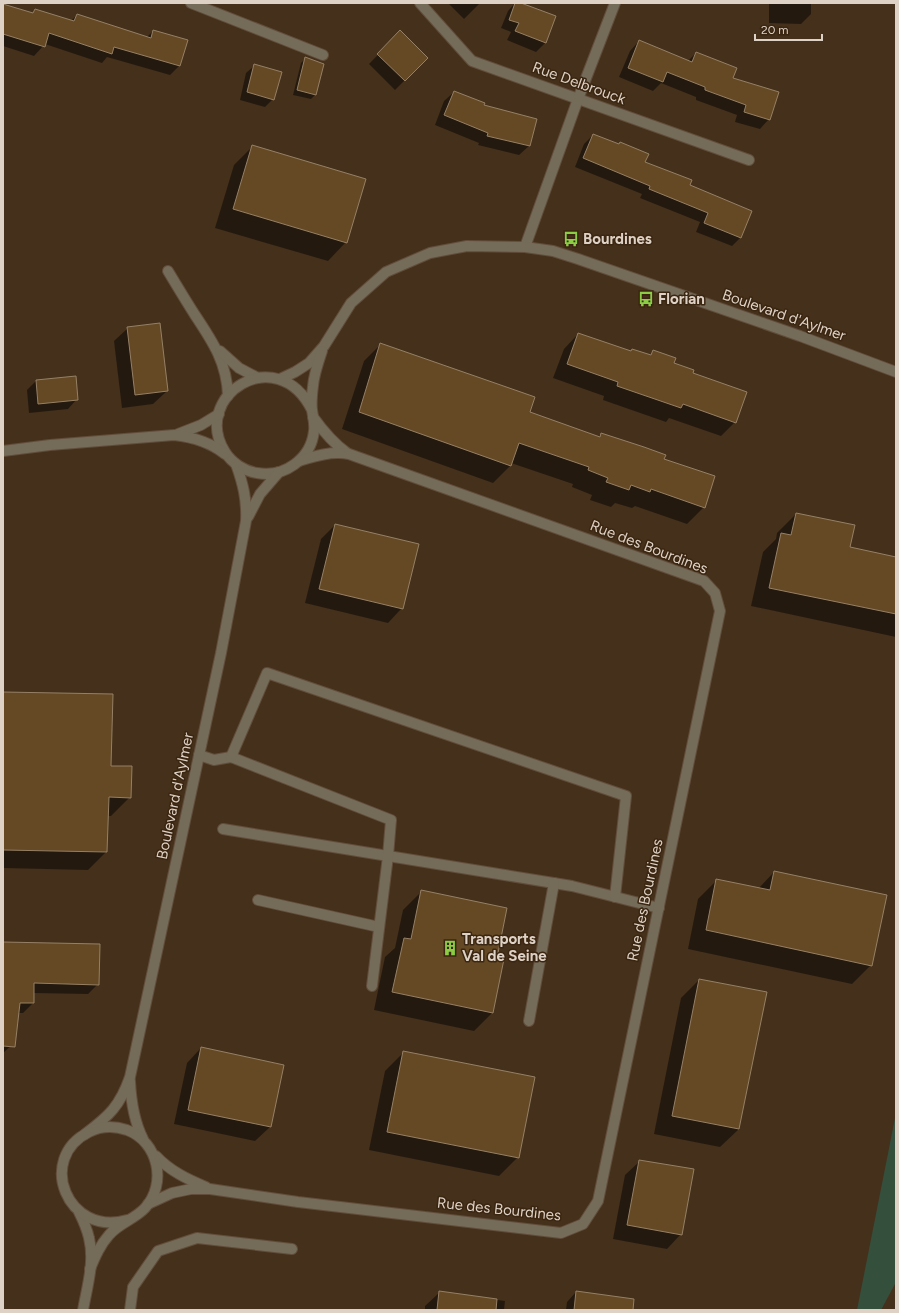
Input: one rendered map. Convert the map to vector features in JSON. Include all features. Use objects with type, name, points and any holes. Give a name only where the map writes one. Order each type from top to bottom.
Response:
[{"type":"street","points":[[191,3],[323,55]]},
{"type":"street","name":"Rue Delbrouck","points":[[420,3],[472,61],[749,160]]},
{"type":"street","points":[[525,247],[578,99],[615,3]]},
{"type":"street","name":"Boulevard d'Aylmer","points":[[280,379],[309,363],[324,346],[351,303],[386,272],[430,253],[467,246],[525,247],[553,252],[578,259],[810,339],[896,372]]},
{"type":"street","points":[[168,271],[215,346],[223,363],[228,396]]},
{"type":"street","points":[[215,346],[228,360],[239,368],[258,378]]},
{"type":"street","name":"Boulevard d'Aylmer","points":[[313,413],[313,386],[316,370],[324,346]]},
{"type":"street","points":[[3,450],[174,435],[190,437],[204,442],[219,449],[236,464],[246,470],[268,474],[290,468],[299,461],[306,452],[314,432],[313,413],[307,399],[291,384],[280,379],[269,377],[258,378],[237,386],[223,403],[217,425],[218,436],[222,447],[228,456]]},
{"type":"street","name":"Rue des Bourdines","points":[[148,1204],[172,1193],[190,1189],[210,1189],[298,1202],[561,1233],[583,1224],[598,1201],[720,611],[715,593],[704,581],[349,454],[338,447],[327,436],[313,413]]},
{"type":"street","points":[[174,435],[201,425],[219,414]]},
{"type":"street","name":"Rue des Bourdines","points":[[299,461],[327,454],[349,454]]},
{"type":"street","name":"Boulevard d'Aylmer","points":[[85,1134],[109,1115],[117,1106],[125,1092],[130,1077],[221,653],[246,521],[244,490],[236,464]]},
{"type":"street","name":"Boulevard d'Aylmer","points":[[246,521],[260,494],[279,472]]},
{"type":"street","points":[[231,757],[266,673],[626,796],[615,897]]},
{"type":"street","points":[[199,755],[214,760],[231,757],[391,820],[372,986]]},
{"type":"street","points":[[223,829],[572,886],[659,908]]},
{"type":"street","points":[[529,1021],[554,883]]},
{"type":"street","points":[[258,900],[379,927]]},
{"type":"street","name":"Boulevard d'Aylmer","points":[[130,1077],[133,1108],[144,1141]]},
{"type":"street","points":[[90,1269],[103,1242],[109,1234],[127,1220],[137,1215],[148,1204],[156,1190],[158,1180],[157,1164],[154,1154],[144,1141],[131,1132],[105,1127],[85,1134],[70,1149],[62,1169],[63,1185],[67,1195],[79,1212],[89,1218],[101,1222],[117,1222],[127,1220]]},
{"type":"street","name":"Rue des Bourdines","points":[[154,1154],[164,1164],[178,1174],[210,1189]]},
{"type":"street","points":[[79,1212],[89,1239],[90,1269],[82,1310]]},
{"type":"street","points":[[130,1310],[133,1287],[158,1251],[197,1238],[292,1249]]},
{"type":"green space","points":[[896,1113],[896,1282],[881,1310],[857,1310]]},
{"type":"building","points":[[515,3],[521,3],[556,16],[546,43],[515,31],[519,23],[509,20]]},
{"type":"building","points":[[3,4],[33,13],[35,9],[74,21],[77,14],[151,38],[153,30],[188,40],[180,66],[114,47],[112,54],[49,33],[45,47],[3,34]]},
{"type":"building","points":[[400,30],[428,58],[405,81],[377,54]]},
{"type":"building","points":[[639,40],[692,62],[696,52],[737,68],[733,78],[779,92],[770,120],[744,112],[746,105],[705,90],[705,87],[667,72],[663,82],[628,68]]},
{"type":"building","points":[[305,57],[324,64],[316,95],[297,90]]},
{"type":"building","points":[[254,64],[282,72],[274,100],[247,92]]},
{"type":"building","points":[[454,91],[485,103],[484,105],[537,119],[530,146],[487,136],[488,133],[444,115]]},
{"type":"building","points":[[593,134],[619,144],[620,142],[649,154],[645,162],[692,180],[690,185],[752,211],[741,238],[704,223],[708,213],[649,189],[650,186],[583,158]]},
{"type":"building","points":[[252,145],[366,179],[347,243],[233,209]]},
{"type":"building","points":[[160,323],[168,391],[135,395],[127,327]]},
{"type":"building","points":[[578,333],[631,351],[632,349],[651,355],[653,350],[676,358],[674,363],[694,370],[693,373],[747,392],[736,423],[683,404],[681,408],[617,386],[618,382],[567,364]]},
{"type":"building","points":[[380,343],[535,397],[530,412],[600,437],[601,433],[644,447],[666,455],[664,459],[715,476],[705,508],[651,489],[650,492],[631,485],[629,490],[606,482],[608,478],[588,470],[589,467],[519,443],[511,466],[359,412]]},
{"type":"building","points":[[76,376],[78,400],[38,404],[36,380]]},
{"type":"building","points":[[796,513],[855,525],[850,547],[896,557],[896,614],[769,588],[781,533],[791,535]]},
{"type":"building","points":[[335,524],[419,544],[403,609],[319,589]]},
{"type":"building","points":[[3,692],[113,694],[111,766],[132,766],[131,798],[109,797],[107,852],[3,850]]},
{"type":"building","points":[[774,871],[887,895],[872,966],[706,930],[716,879],[770,890]]},
{"type":"building","name":"Transports Val de Seine","points":[[421,890],[507,908],[497,958],[504,959],[493,1013],[392,992],[404,938],[411,939]]},
{"type":"building","points":[[3,942],[100,944],[99,985],[34,983],[34,1003],[20,1003],[15,1047],[3,1046]]},
{"type":"building","points":[[699,979],[767,992],[739,1129],[672,1116]]},
{"type":"building","points":[[201,1047],[284,1065],[271,1127],[188,1110]]},
{"type":"building","points":[[403,1051],[535,1077],[519,1158],[387,1132]]},
{"type":"building","points":[[639,1160],[694,1169],[682,1235],[627,1225]]},
{"type":"building","points":[[439,1291],[497,1299],[496,1310],[437,1310]]},
{"type":"building","points":[[576,1291],[634,1299],[633,1310],[574,1310]]},
{"type":"place","name":"Bourdines","points":[[571,239]]},
{"type":"place","name":"Florian","points":[[646,299]]},
{"type":"place","name":"Transports Val de Seine","points":[[450,948]]}]
